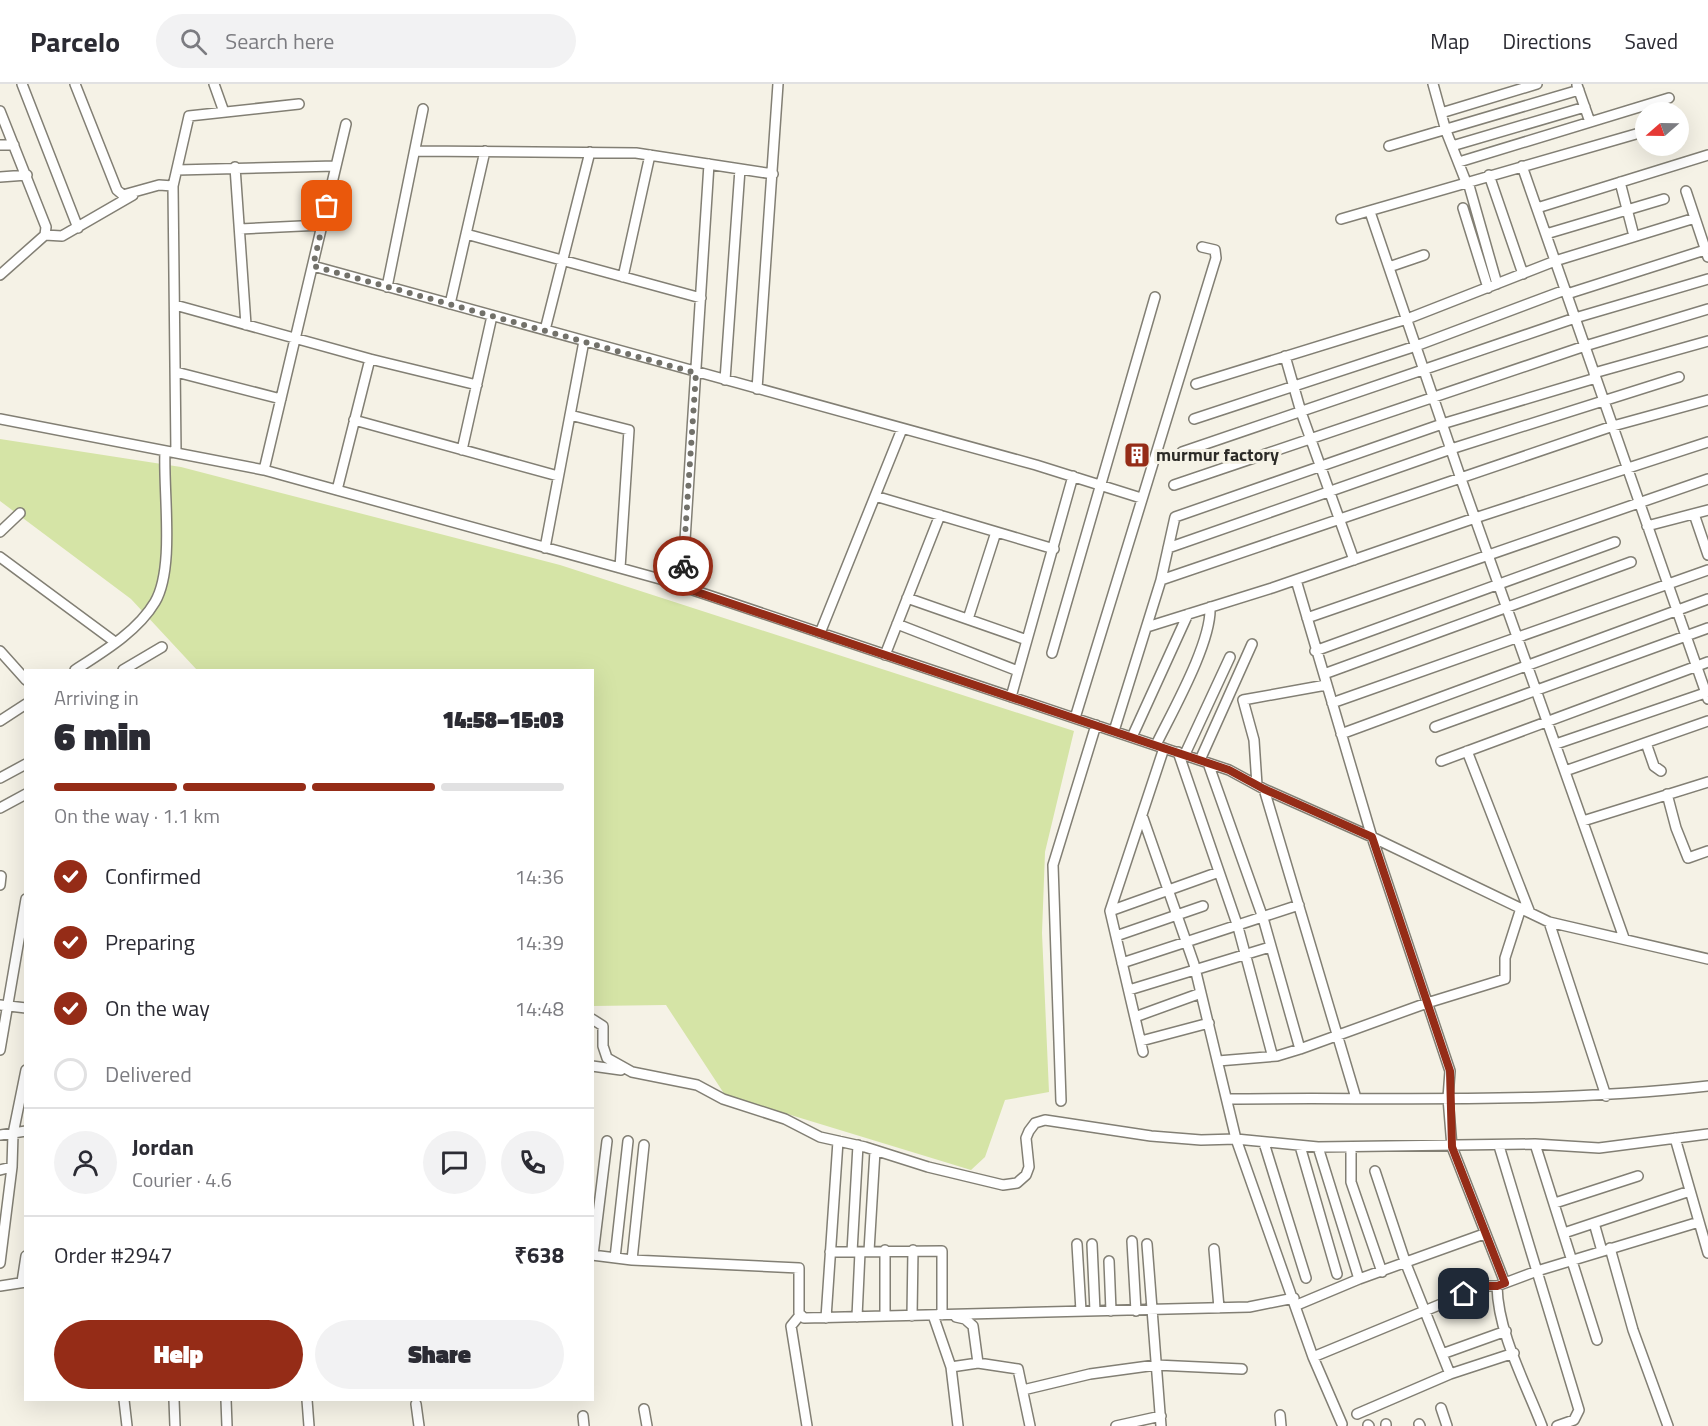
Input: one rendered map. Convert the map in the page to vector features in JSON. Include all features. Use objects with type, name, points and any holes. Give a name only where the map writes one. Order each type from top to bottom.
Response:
[{"type":"street","points":[[22,84],[78,228]]},
{"type":"street","points":[[75,84],[117,190],[123,195],[159,185],[173,186]]},
{"type":"street","points":[[214,84],[224,112]]},
{"type":"street","points":[[757,390],[778,84]]},
{"type":"street","points":[[1433,84],[1446,131],[1467,182],[1493,286]]},
{"type":"street","points":[[1441,113],[1537,84]]},
{"type":"street","points":[[1389,146],[1446,131],[1578,87],[1590,122]]},
{"type":"street","points":[[1458,162],[1669,98]]},
{"type":"street","points":[[176,453],[173,186],[189,116],[299,104]]},
{"type":"street","points":[[1452,146],[1585,107]]},
{"type":"street","points":[[387,286],[423,109]]},
{"type":"street","points":[[0,113],[27,175],[46,227],[45,234],[0,275]]},
{"type":"street","points":[[264,471],[346,124]]},
{"type":"street","points":[[1341,219],[1635,134]]},
{"type":"street","points":[[0,145],[14,144]]},
{"type":"street","points":[[415,151],[590,152],[650,155],[773,174]]},
{"type":"street","points":[[450,304],[485,151]]},
{"type":"street","points":[[545,330],[590,152]]},
{"type":"street","points":[[623,277],[650,155]]},
{"type":"street","points":[[1537,208],[1708,155]]},
{"type":"street","points":[[682,587],[709,164]]},
{"type":"street","points":[[177,170],[336,166]]},
{"type":"street","points":[[1522,166],[1707,695],[1556,744]]},
{"type":"street","points":[[235,167],[246,325]]},
{"type":"street","points":[[725,381],[740,169]]},
{"type":"street","points":[[0,177],[27,175]]},
{"type":"street","points":[[1489,175],[1523,274]]},
{"type":"street","points":[[1620,182],[1634,236]]},
{"type":"street","points":[[45,234],[56,238],[78,228],[142,190]]},
{"type":"street","points":[[1194,419],[1416,346],[1566,292],[1706,247],[1686,191]]},
{"type":"street","points":[[1546,234],[1664,199]]},
{"type":"street","points":[[1463,208],[1493,286]]},
{"type":"street","points":[[1370,212],[1461,479],[1624,938]]},
{"type":"street","points":[[1196,384],[1407,319],[1555,261],[1695,218]]},
{"type":"street","points":[[240,229],[322,225]]},
{"type":"street","points":[[466,234],[701,298]]},
{"type":"street","points":[[1075,718],[1216,258],[1215,250],[1202,247]]},
{"type":"street","points":[[1389,267],[1424,255]]},
{"type":"street","points":[[313,266],[1073,476],[1141,498]]},
{"type":"street","points":[[1182,452],[1575,318],[1708,279]]},
{"type":"street","points":[[1052,653],[1155,297]]},
{"type":"street","points":[[176,305],[477,386]]},
{"type":"street","points":[[1174,486],[1585,346],[1708,309]]},
{"type":"street","points":[[462,450],[492,316]]},
{"type":"street","points":[[1114,731],[1161,580],[1175,518],[1442,424],[1708,340]]},
{"type":"street","points":[[545,548],[584,341]]},
{"type":"street","points":[[1285,356],[1301,412],[1354,560]]},
{"type":"street","points":[[337,490],[370,359]]},
{"type":"street","points":[[176,372],[281,399]]},
{"type":"street","points":[[1168,548],[1331,493],[1451,449],[1679,377]]},
{"type":"street","points":[[1161,580],[1612,426],[1708,400]]},
{"type":"street","points":[[570,414],[630,430],[620,568]]},
{"type":"street","points":[[0,419],[264,471],[682,587],[1229,770],[1260,787],[1372,837],[1549,922],[1708,959]]},
{"type":"street","points":[[354,420],[558,476]]},
{"type":"street","points":[[820,633],[902,429]]},
{"type":"street","points":[[1147,627],[1296,580],[1708,442]]},
{"type":"street","points":[[76,669],[115,642],[154,604],[164,577],[165,451]]},
{"type":"street","points":[[1011,697],[1073,476]]},
{"type":"street","points":[[1307,618],[1489,557],[1708,479]]},
{"type":"street","points":[[875,496],[1054,549]]},
{"type":"street","points":[[1647,526],[1708,510]]},
{"type":"street","points":[[0,532],[20,513]]},
{"type":"street","points":[[1694,514],[1708,555]]},
{"type":"street","points":[[885,655],[939,515]]},
{"type":"street","points":[[968,619],[996,532]]},
{"type":"street","points":[[1316,650],[1615,542]]},
{"type":"street","points":[[0,558],[115,642]]},
{"type":"street","points":[[1324,675],[1631,562]]},
{"type":"street","points":[[1332,703],[1708,570]]},
{"type":"street","points":[[1296,580],[1372,837],[1450,1071],[1448,1098],[1452,1147],[1501,1285],[1497,1302],[1506,1331],[1542,1426]]},
{"type":"street","points":[[907,598],[1028,640]]},
{"type":"street","points":[[1341,734],[1708,599]]},
{"type":"street","points":[[1143,1052],[1110,911],[1143,818],[1160,747],[1205,638],[1211,618],[1210,607]]},
{"type":"street","points":[[1132,737],[1188,614]]},
{"type":"street","points":[[897,624],[1018,671]]},
{"type":"street","points":[[1435,727],[1708,628]]},
{"type":"street","points":[[1252,644],[1204,762],[1263,918],[1300,1049]]},
{"type":"street","points":[[125,669],[162,647]]},
{"type":"street","points":[[0,651],[24,678]]},
{"type":"street","points":[[1230,657],[1182,753],[1238,927],[1272,1054]]},
{"type":"street","points":[[1441,760],[1548,723],[1708,662]]},
{"type":"street","points":[[1326,685],[1243,700],[1254,740],[1260,787],[1299,905],[1356,1098]]},
{"type":"street","points":[[0,721],[24,705]]},
{"type":"street","points":[[1565,771],[1708,721]]},
{"type":"street","points":[[1060,1101],[1053,865],[1096,725]]},
{"type":"street","points":[[1646,743],[1654,766],[1661,771]]},
{"type":"street","points":[[1218,1061],[1272,1054],[1277,1056],[1427,1003],[1505,979],[1505,957],[1526,910],[1467,751]]},
{"type":"street","points":[[0,778],[24,765]]},
{"type":"street","points":[[1583,820],[1708,782]]},
{"type":"street","points":[[1667,794],[1676,828],[1688,858],[1708,851]]},
{"type":"street","points":[[0,808],[24,795]]},
{"type":"street","points":[[1143,818],[1196,971],[1236,1139],[1313,1357],[1342,1425]]},
{"type":"street","points":[[1110,911],[1219,872]]},
{"type":"street","points":[[1122,963],[1238,927],[1299,905]]},
{"type":"street","points":[[1116,936],[1203,906]]},
{"type":"street","points":[[0,1050],[4,1005],[24,909]]},
{"type":"street","points":[[1549,922],[1606,1096]]},
{"type":"street","points":[[1129,990],[1270,947]]},
{"type":"street","points":[[1135,1017],[1202,993]]},
{"type":"street","points":[[4,1005],[24,1008]]},
{"type":"street","points":[[594,1020],[603,1026],[603,1046],[607,1058],[632,1072]]},
{"type":"street","points":[[1141,1041],[1209,1023]]},
{"type":"street","points":[[594,1066],[684,1080],[723,1099],[785,1119],[820,1137],[1003,1185],[1017,1182],[1026,1175],[1029,1167],[1026,1138],[1035,1123],[1045,1120],[1151,1136],[1202,1140],[1236,1139],[1318,1147],[1452,1147],[1535,1144],[1599,1149],[1708,1134]]},
{"type":"street","points":[[0,1260],[12,1167],[13,1134],[24,1080]]},
{"type":"street","points":[[1228,1099],[1526,1100],[1606,1096],[1708,1086]]},
{"type":"street","points":[[0,1135],[24,1131]]},
{"type":"street","points":[[1675,1138],[1703,1227],[1708,1253]]},
{"type":"street","points":[[594,1248],[607,1141]]},
{"type":"street","points":[[615,1258],[628,1141]]},
{"type":"street","points":[[826,1318],[838,1141]]},
{"type":"street","points":[[1264,1143],[1306,1278]]},
{"type":"street","points":[[1535,1144],[1597,1340]]},
{"type":"street","points":[[632,1260],[644,1145]]},
{"type":"street","points":[[858,1146],[861,1252]]},
{"type":"street","points":[[1300,1146],[1337,1274]]},
{"type":"street","points":[[1500,1146],[1576,1399],[1577,1416],[1581,1426]]},
{"type":"street","points":[[1318,1147],[1359,1279]]},
{"type":"street","points":[[1351,1147],[1351,1182],[1382,1272]]},
{"type":"street","points":[[857,1317],[861,1252],[875,1150]]},
{"type":"street","points":[[0,1170],[12,1167]]},
{"type":"street","points":[[1375,1171],[1406,1264],[1450,1374]]},
{"type":"street","points":[[1555,1203],[1638,1176]]},
{"type":"street","points":[[1564,1233],[1690,1191]]},
{"type":"street","points":[[1594,1223],[1606,1250],[1668,1426]]},
{"type":"street","points":[[1313,1357],[1485,1286],[1501,1285],[1537,1271],[1606,1250],[1703,1227]]},
{"type":"street","points":[[800,1315],[826,1318],[1136,1311],[1295,1302],[1406,1264],[1484,1234]]},
{"type":"street","points":[[1132,1241],[1136,1311]]},
{"type":"street","points":[[1077,1244],[1081,1311]]},
{"type":"street","points":[[1092,1244],[1095,1311]]},
{"type":"street","points":[[1116,1426],[1161,1421],[1147,1244]]},
{"type":"street","points":[[885,1250],[885,1316]]},
{"type":"street","points":[[912,1316],[913,1250]]},
{"type":"street","points":[[1214,1250],[1219,1308]]},
{"type":"street","points":[[830,1252],[942,1251],[938,1315],[951,1367],[958,1426]]},
{"type":"street","points":[[594,1256],[632,1260],[796,1267],[800,1272],[800,1315],[791,1326],[807,1426]]},
{"type":"street","points":[[1109,1261],[1111,1311]]},
{"type":"street","points":[[0,1286],[24,1282]]},
{"type":"street","points":[[938,1315],[965,1319],[973,1326],[978,1363]]},
{"type":"street","points":[[1442,1354],[1506,1331]]},
{"type":"street","points":[[1356,1414],[1450,1374],[1514,1353]]},
{"type":"street","points":[[951,1367],[978,1363],[1018,1370],[1030,1426]]},
{"type":"street","points":[[1023,1390],[1090,1374],[1156,1365],[1242,1369]]},
{"type":"street","points":[[124,1401],[127,1426]]},
{"type":"street","points":[[174,1401],[175,1426]]},
{"type":"street","points":[[226,1401],[227,1426]]},
{"type":"street","points":[[307,1401],[309,1426]]},
{"type":"street","points":[[416,1404],[419,1426]]},
{"type":"street","points":[[644,1408],[647,1426]]},
{"type":"street","points":[[1441,1408],[1447,1426]]},
{"type":"street","points":[[1280,1415],[1281,1426]]},
{"type":"street","points":[[1557,1426],[1574,1420],[1577,1416]]},
{"type":"green space","points":[[0,439],[181,467],[560,565],[1074,731],[1045,852],[1042,933],[1049,1092],[1005,1100],[985,1157],[971,1170],[725,1095],[666,1005],[594,1006],[594,669],[196,669],[131,599],[0,501]]},
{"type":"way so far","points":[[327,206],[313,266],[696,373],[683,566]]},
{"type":"place","name":"murmur factory","points":[[1137,455]]},
{"type":"route","points":[[683,566],[682,587],[1185,754],[1229,770],[1264,789],[1372,837],[1450,1071],[1448,1098],[1452,1147],[1505,1283],[1485,1286],[1464,1294]]}]
